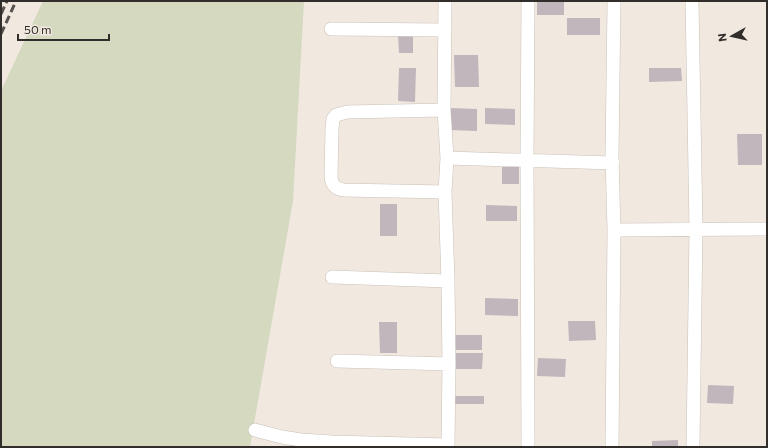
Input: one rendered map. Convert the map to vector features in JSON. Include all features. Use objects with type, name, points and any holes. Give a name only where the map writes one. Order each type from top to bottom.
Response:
[{"type":"street","points":[[254,430],[301,440],[448,446],[449,364],[445,192],[447,158],[444,110],[445,1]]},
{"type":"street","points":[[528,1],[528,447]]},
{"type":"street","points":[[612,447],[614,230],[612,163],[614,1]]},
{"type":"street","points":[[692,1],[696,229],[693,447]]},
{"type":"street","points":[[331,29],[445,30]]},
{"type":"street","points":[[444,110],[347,112],[336,115],[333,119],[332,129],[331,177],[335,187],[344,190],[445,192]]},
{"type":"street","points":[[447,158],[612,163]]},
{"type":"street","points":[[614,230],[767,229]]},
{"type":"street","points":[[332,277],[448,282]]},
{"type":"street","points":[[337,361],[449,364]]},
{"type":"green space","points":[[43,1],[304,1],[293,201],[250,447],[1,447],[1,91]]},
{"type":"building","points":[[537,1],[564,1],[564,15],[537,15]]},
{"type":"building","points":[[567,18],[600,18],[600,35],[567,35]]},
{"type":"building","points":[[398,35],[413,35],[413,53],[399,53]]},
{"type":"building","points":[[454,55],[478,55],[479,87],[455,87]]},
{"type":"building","points":[[399,68],[416,68],[415,102],[398,101]]},
{"type":"building","points":[[649,68],[681,68],[682,81],[649,82]]},
{"type":"building","points":[[450,108],[477,109],[477,131],[449,130]]},
{"type":"building","points":[[485,108],[515,109],[515,125],[485,124]]},
{"type":"building","points":[[737,134],[762,134],[762,165],[738,165]]},
{"type":"building","points":[[502,167],[519,167],[519,184],[502,184]]},
{"type":"building","points":[[380,204],[397,204],[397,236],[380,236]]},
{"type":"building","points":[[486,205],[517,206],[517,221],[486,221]]},
{"type":"building","points":[[485,298],[518,299],[518,316],[485,315]]},
{"type":"building","points":[[568,321],[595,321],[596,340],[569,341]]},
{"type":"building","points":[[379,322],[397,322],[397,353],[380,353]]},
{"type":"building","points":[[453,335],[482,335],[482,350],[452,350]]},
{"type":"building","points":[[453,353],[483,353],[482,369],[453,369]]},
{"type":"building","points":[[538,358],[566,359],[565,377],[537,376]]},
{"type":"building","points":[[708,385],[734,386],[733,404],[707,403]]},
{"type":"building","points":[[452,396],[484,396],[484,404],[452,404]]},
{"type":"building","points":[[678,440],[678,447],[652,447],[652,441]]},
{"type":"railway","points":[[1,14],[7,1]]},
{"type":"railway","points":[[1,34],[16,1]]}]
